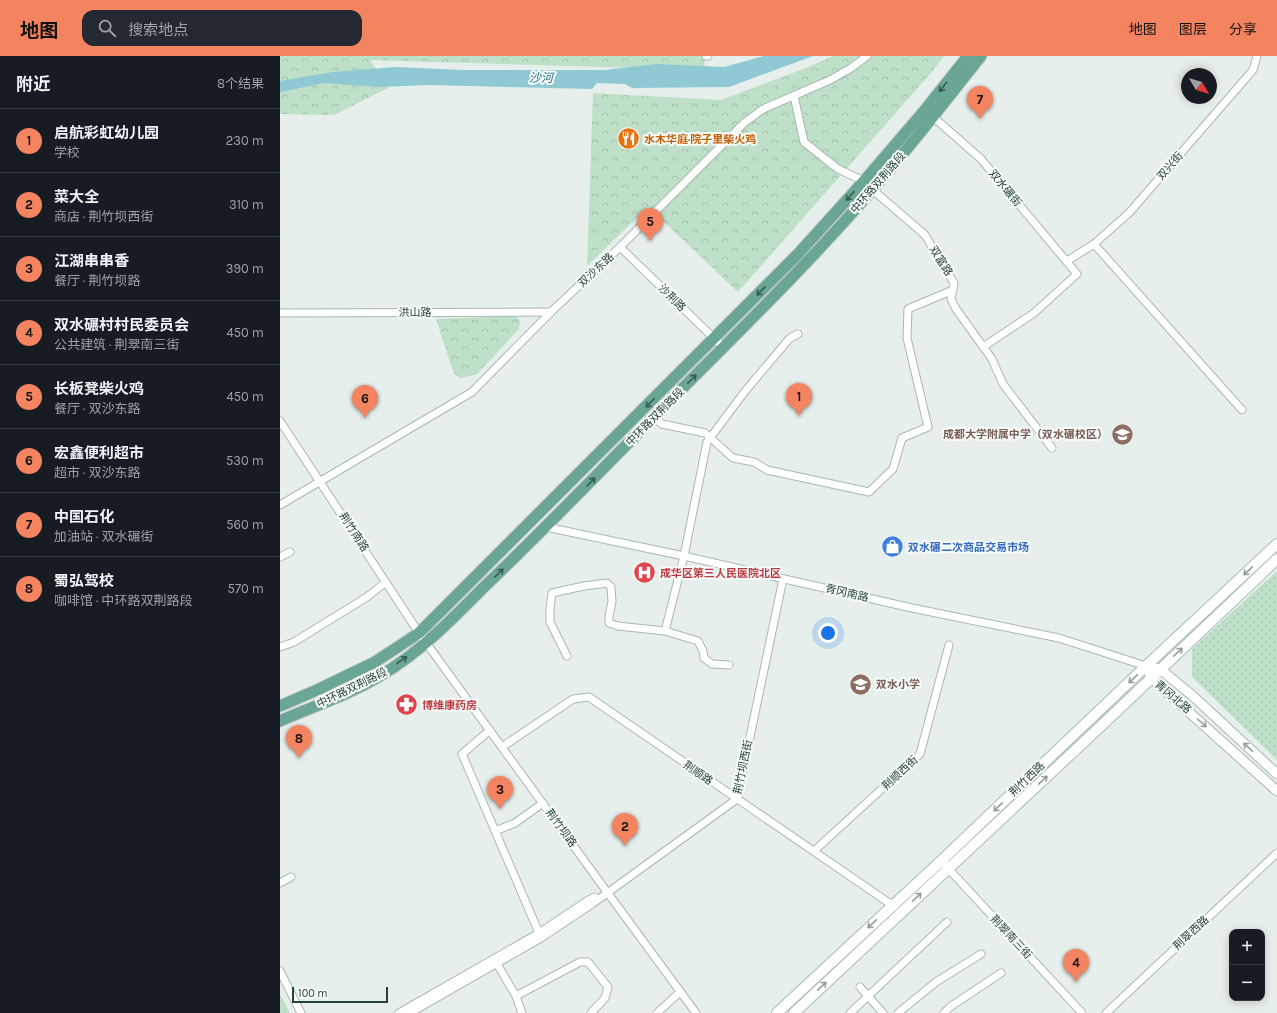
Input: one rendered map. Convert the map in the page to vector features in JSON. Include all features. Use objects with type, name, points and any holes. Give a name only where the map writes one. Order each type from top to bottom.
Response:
[{"type":"main road","name":"中环路双荆路段","points":[[280,720],[337,697],[382,674],[427,643],[546,528],[654,417],[724,348],[823,245],[873,190],[968,56]]},
{"type":"main road","name":"中环路双荆路段","points":[[280,706],[375,662],[419,633],[798,254],[981,56]]},
{"type":"main road","name":"荆竹西路","points":[[794,1013],[1146,666],[1277,544]]},
{"type":"main road","name":"荆竹西路","points":[[777,1013],[892,905],[945,865],[1160,670],[1277,559]]},
{"type":"street","name":"双沙东路","points":[[280,505],[472,392],[551,312],[620,247],[744,123],[763,109],[830,80],[851,68],[867,56]]},
{"type":"street","name":"双兴街","points":[[1067,261],[1094,244],[1129,213],[1253,70],[1257,56]]},
{"type":"street","points":[[794,96],[804,142],[838,169],[864,181]]},
{"type":"street","name":"双水碾街","points":[[929,113],[981,159],[1077,274],[1034,313],[983,347]]},
{"type":"street","name":"双富路","points":[[873,190],[925,235],[954,283],[951,299],[956,309],[992,359],[1003,384],[1052,448]]},
{"type":"street","points":[[1094,244],[1242,410]]},
{"type":"street","name":"沙荆路","points":[[620,247],[713,339],[724,348]]},
{"type":"street","points":[[654,417],[662,424],[705,433],[733,458],[754,462],[767,470],[869,492],[893,469],[902,438],[928,427],[907,338],[908,309],[953,290]]},
{"type":"street","name":"洪山路","points":[[280,313],[551,312]]},
{"type":"street","points":[[665,631],[684,556],[707,442],[746,390],[790,338],[798,334]]},
{"type":"street","name":"荆竹南路","points":[[280,421],[427,643]]},
{"type":"street","name":"青冈南路","points":[[546,528],[684,556],[912,608],[1059,638],[1146,666]]},
{"type":"street","points":[[280,558],[290,552]]},
{"type":"street","name":"荆竹坝西街","points":[[607,892],[736,799],[783,579]]},
{"type":"street","points":[[280,647],[294,642],[367,597],[386,582]]},
{"type":"street","points":[[567,656],[550,622],[552,593],[607,583],[611,586],[612,602],[609,623],[618,626],[665,631],[698,641],[703,651],[704,658],[712,664],[729,665]]},
{"type":"street","name":"荆竹坝路","points":[[427,643],[696,1013]]},
{"type":"street","name":"荆顺西街","points":[[814,851],[920,754],[949,645]]},
{"type":"street","name":"青冈北路","points":[[1146,666],[1160,670],[1194,697],[1277,774]]},
{"type":"street","name":"青冈北路","points":[[1146,666],[1151,678],[1277,791]]},
{"type":"street","name":"荆顺路","points":[[502,747],[573,699],[589,697],[892,905]]},
{"type":"street","points":[[490,730],[462,754],[539,933]]},
{"type":"street","points":[[495,831],[515,823],[543,803]]},
{"type":"street","name":"荆翠西路","points":[[1106,1013],[1277,853]]},
{"type":"street","name":"荆翠南三街","points":[[945,865],[1082,1013]]},
{"type":"street","points":[[280,883],[291,877]]},
{"type":"street","points":[[410,1013],[495,961],[587,901],[607,892]]},
{"type":"street","points":[[399,1013],[541,938],[592,904],[607,892]]},
{"type":"street","points":[[850,1013],[947,922]]},
{"type":"street","points":[[898,1013],[936,982],[981,954]]},
{"type":"street","points":[[495,961],[516,996],[522,1013]]},
{"type":"street","points":[[516,996],[580,962],[588,962],[608,987],[605,998],[591,1013]]},
{"type":"street","points":[[280,971],[301,1013]]},
{"type":"street","points":[[944,1013],[950,1007],[1001,973]]},
{"type":"street","points":[[860,987],[883,1013]]},
{"type":"street","points":[[657,1013],[680,992]]},
{"type":"green space","points":[[280,56],[705,56],[704,70],[370,60],[388,88],[334,115],[280,114]]},
{"type":"green space","points":[[833,56],[944,56],[930,74],[738,292],[648,207],[587,266],[593,93],[721,100],[806,68]]},
{"type":"green space","points":[[515,316],[520,321],[519,329],[477,374],[461,378],[454,374],[436,319]]},
{"type":"green space","points":[[1277,571],[1277,760],[1192,677],[1192,649]]},
{"type":"green space","points":[[280,994],[290,1013],[280,1013]]},
{"type":"water","name":"沙河","points":[[764,56],[813,56],[729,87],[632,88],[625,84],[597,83],[592,89],[430,85],[381,87],[324,83],[280,92],[280,81],[333,72],[395,67],[463,70],[605,70],[657,64],[724,67]]},
{"type":"place","name":"中国石化","points":[[980,119]]},
{"type":"place","name":"水木华庭·院子里柴火鸡","points":[[628,139]]},
{"type":"place","name":"长板凳柴火鸡","points":[[650,241]]},
{"type":"place","name":"启航彩虹幼儿园","points":[[799,416]]},
{"type":"place","name":"宏鑫便利超市","points":[[365,418]]},
{"type":"place","name":"成都大学附属中学（双水碾校区）","points":[[1123,434]]},
{"type":"place","name":"双水碾二次商品交易市场","points":[[892,547]]},
{"type":"place","name":"成华区第三人民医院北区","points":[[645,573]]},
{"type":"place","name":"双水小学","points":[[861,684]]},
{"type":"place","name":"博维康药房","points":[[407,705]]},
{"type":"place","name":"蜀弘驾校","points":[[299,758]]},
{"type":"place","name":"江湖串串香","points":[[500,809]]},
{"type":"place","name":"菜大全","points":[[625,846]]},
{"type":"place","name":"双水碾村村民委员会","points":[[1076,982]]}]
